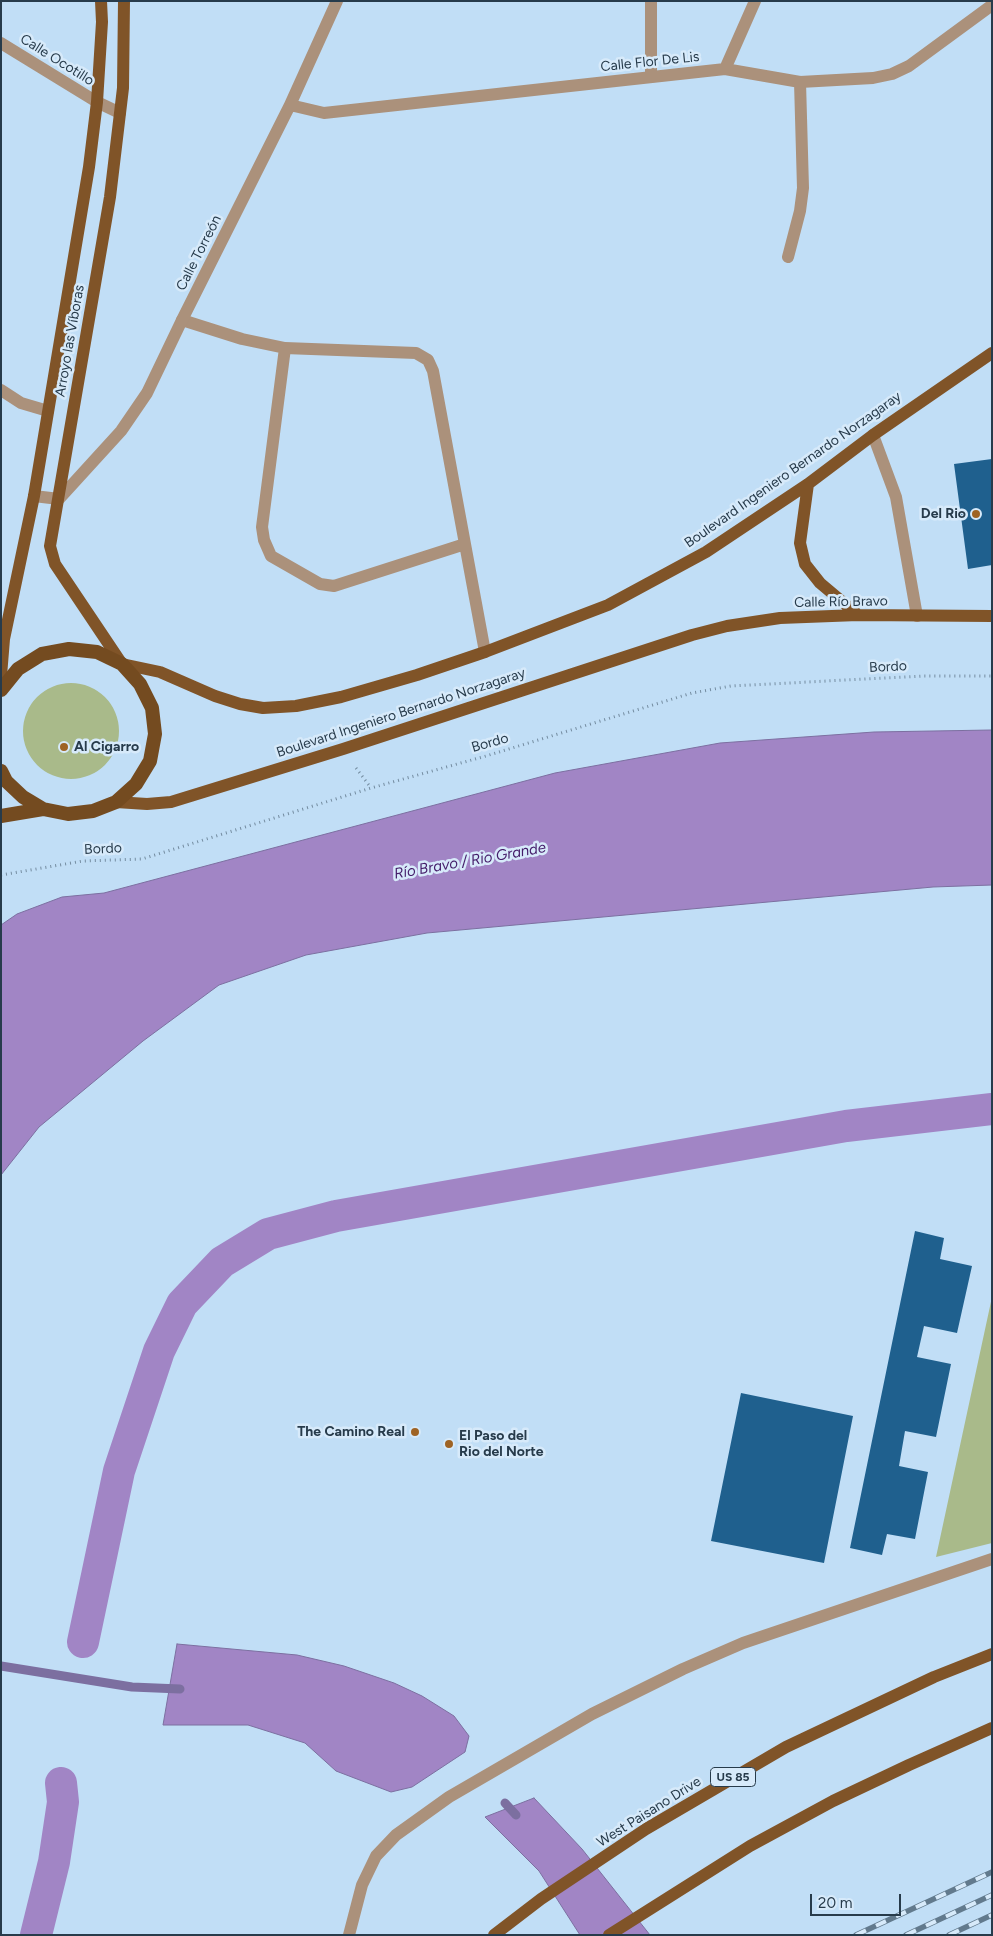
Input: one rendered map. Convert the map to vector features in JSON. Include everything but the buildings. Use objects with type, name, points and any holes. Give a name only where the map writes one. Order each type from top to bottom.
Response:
[{"type":"highway","points":[[1,690],[18,669],[42,654],[69,649],[96,652],[122,664],[140,684],[152,708],[155,734],[150,761],[136,784],[116,802],[93,812],[68,814],[43,809],[23,798],[6,781],[1,771]]},
{"type":"highway","points":[[1,816],[43,809]]},
{"type":"main road","name":"Arroyo las Víboras","points":[[1,676],[4,639],[34,496],[89,167],[97,102],[102,22],[101,1]]},
{"type":"main road","name":"Arroyo las Víboras","points":[[122,664],[71,590],[51,556],[50,536],[59,500],[110,197],[123,88],[124,1]]},
{"type":"main road","name":"Boulevard Ingeniero Bernardo Norzagaray","points":[[122,664],[160,672],[214,696],[240,704],[263,708],[296,706],[341,697],[417,675],[485,652],[608,606],[706,552],[808,484],[873,435],[992,353]]},
{"type":"main road","points":[[808,484],[800,543],[805,564],[820,584],[858,615]]},
{"type":"main road","name":"Calle Río Bravo","points":[[692,635],[727,626],[780,618],[858,615],[992,616]]},
{"type":"main road","name":"Boulevard Ingeniero Bernardo Norzagaray","points":[[116,802],[148,804],[171,802],[342,750],[692,635]]},
{"type":"main road","name":"West Paisano Drive","points":[[494,1935],[541,1899],[646,1828],[786,1747],[934,1677],[992,1654]]},
{"type":"main road","points":[[608,1935],[750,1846],[825,1805],[909,1764],[992,1728]]},
{"type":"street","name":"Calle Torreón","points":[[59,500],[121,431],[151,386],[290,105],[337,1]]},
{"type":"street","points":[[651,1],[651,77]]},
{"type":"street","points":[[725,69],[754,1]]},
{"type":"street","name":"Calle Flor De Lis","points":[[290,105],[324,113],[725,69],[800,82],[865,79],[892,74],[909,66],[992,5]]},
{"type":"street","name":"Calle Ocotillo","points":[[1,43],[97,102],[120,113]]},
{"type":"street","points":[[788,257],[804,188],[800,82]]},
{"type":"street","points":[[182,320],[242,338],[285,348],[416,353],[428,360],[433,371],[485,652]]},
{"type":"street","points":[[285,348],[262,527],[264,540],[271,556],[320,584],[334,586],[465,544]]},
{"type":"street","points":[[1,390],[21,403],[48,411]]},
{"type":"street","points":[[873,435],[896,497],[917,616]]},
{"type":"street","points":[[34,496],[59,500]]},
{"type":"street","points":[[349,1935],[362,1885],[376,1856],[396,1835],[449,1797],[592,1714],[683,1668],[743,1643],[992,1559]]},
{"type":"path","name":"Bordo","points":[[1,875],[83,861],[142,859],[362,790],[486,756],[692,693],[731,686],[923,676],[992,676]]},
{"type":"green space","points":[[71,683],[89,686],[105,697],[116,713],[119,731],[116,749],[105,765],[89,776],[71,779],[53,776],[37,765],[26,749],[23,731],[26,713],[37,697],[53,686]]},
{"type":"green space","points":[[992,1297],[992,1543],[936,1557]]},
{"type":"water","name":"Río Bravo / Rio Grande","points":[[992,730],[992,885],[933,887],[427,933],[306,955],[219,985],[143,1041],[39,1127],[1,1175],[1,925],[17,914],[62,897],[104,893],[555,773],[720,743],[874,732]]},
{"type":"water","points":[[177,1644],[297,1655],[344,1666],[394,1683],[422,1696],[454,1716],[469,1736],[465,1752],[412,1787],[391,1792],[336,1771],[305,1743],[248,1725],[163,1725]]},
{"type":"water","points":[[534,1798],[582,1849],[650,1935],[580,1935],[539,1871],[485,1817]]},
{"type":"waterway","points":[[83,1642],[119,1471],[159,1351],[182,1304],[222,1262],[268,1234],[336,1216],[846,1126],[992,1109]]},
{"type":"waterway","points":[[1,1666],[132,1687],[180,1689]]},
{"type":"waterway","points":[[36,1935],[54,1862],[63,1802],[61,1783]]},
{"type":"waterway","points":[[505,1803],[516,1815]]},
{"type":"railway","points":[[856,1935],[992,1872]]},
{"type":"railway","points":[[906,1935],[992,1895]]},
{"type":"railway","points":[[949,1935],[992,1915]]},
{"type":"place","name":"Del Rio","points":[[976,514]]},
{"type":"place","name":"Al Cigarro","points":[[64,747]]},
{"type":"place","name":"The Camino Real","points":[[415,1432]]},
{"type":"place","name":"El Paso del Rio del Norte","points":[[449,1444]]}]
